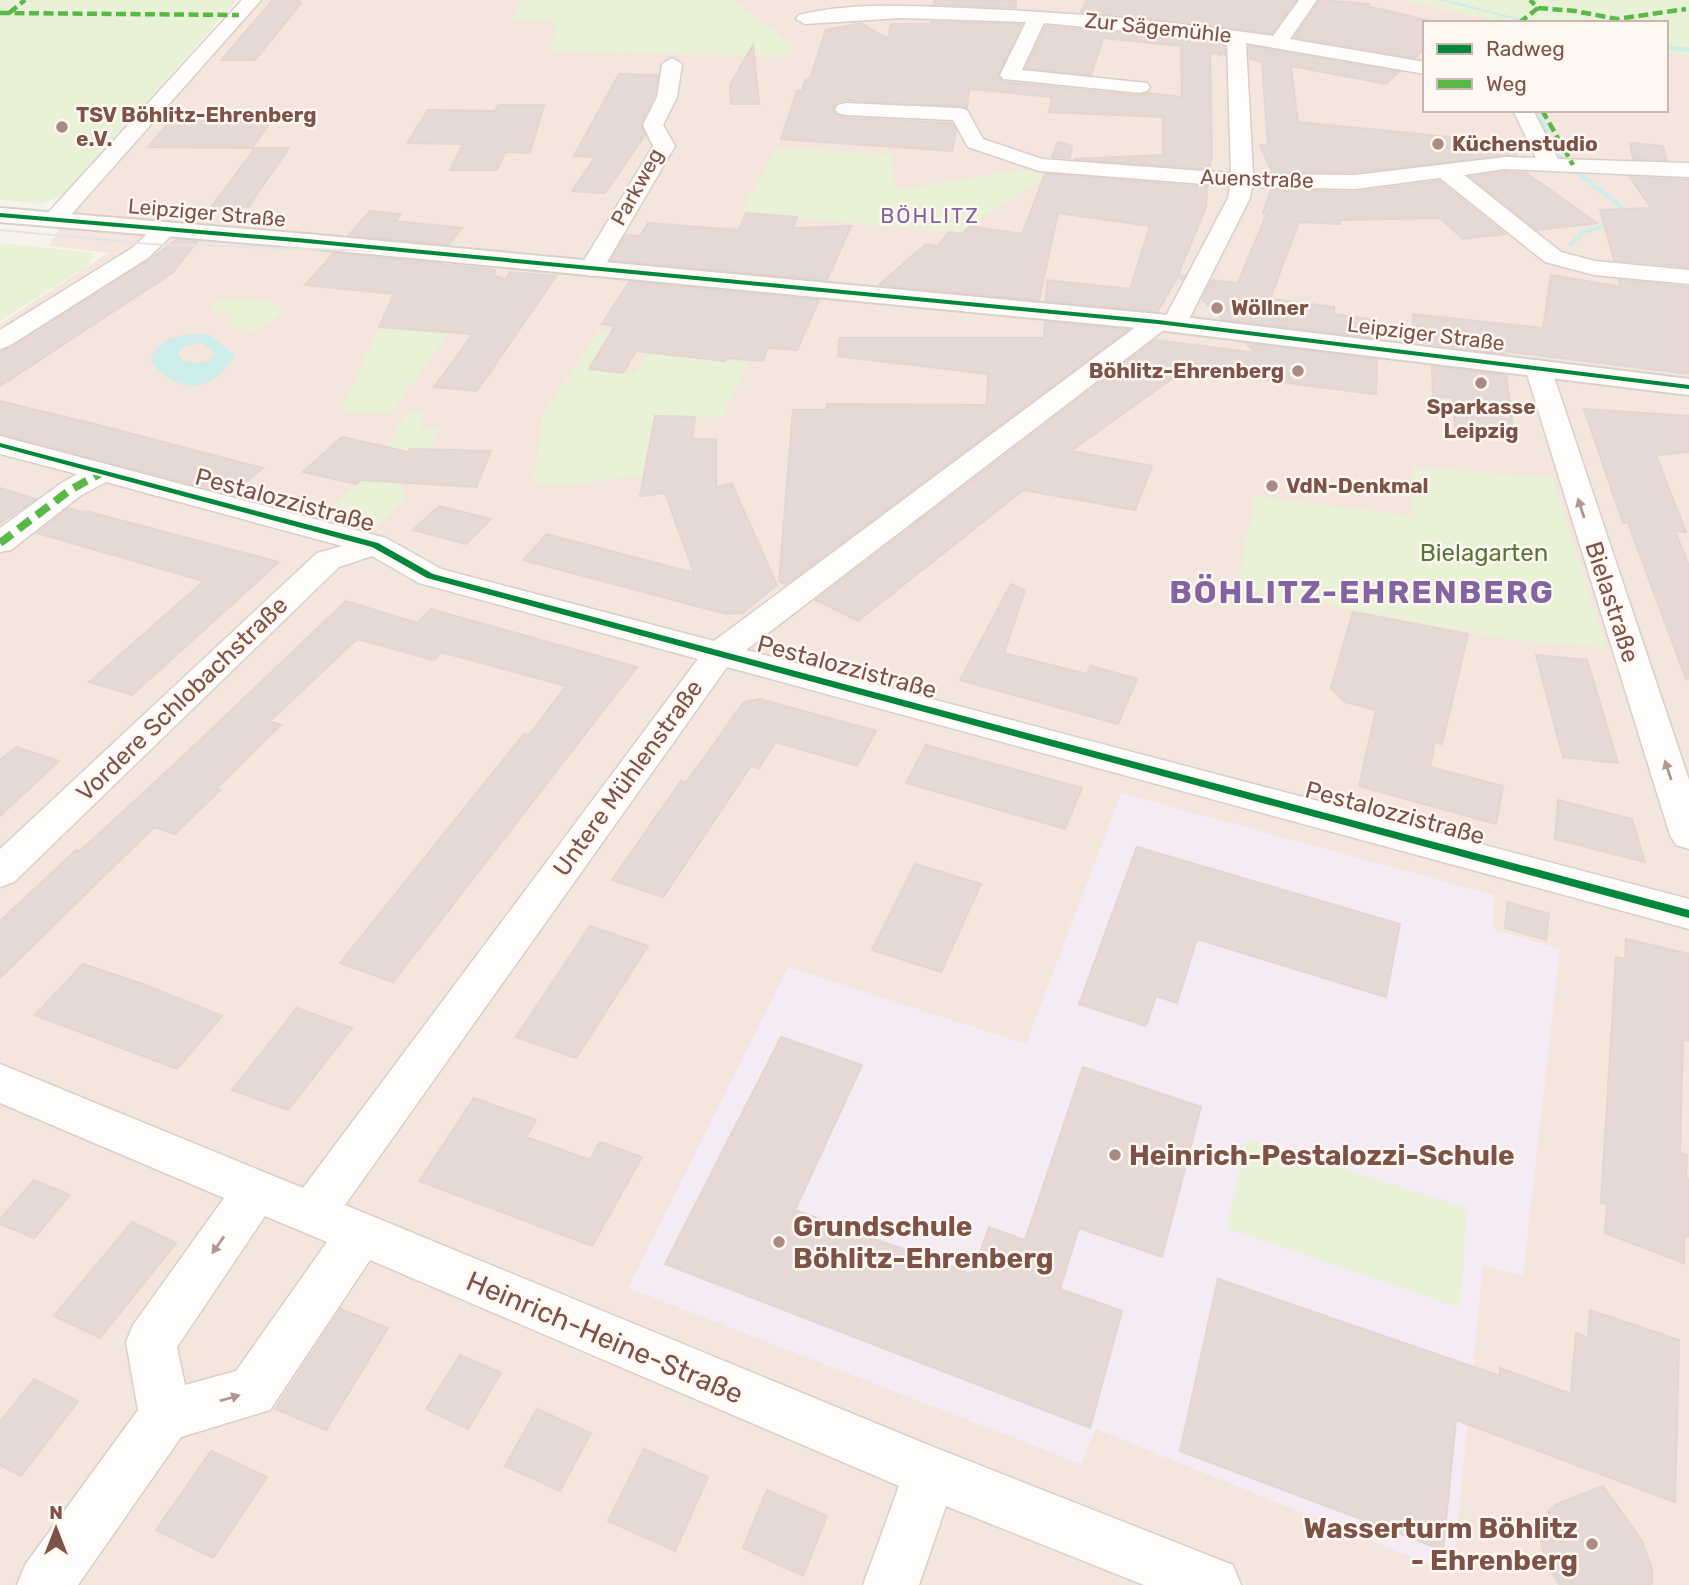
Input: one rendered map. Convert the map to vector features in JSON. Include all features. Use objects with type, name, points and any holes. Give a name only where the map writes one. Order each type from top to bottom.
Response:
[{"type":"street","points":[[54,220],[253,0]]},
{"type":"street","points":[[1278,41],[1308,0]]},
{"type":"street","name":"Zur Sägemühle","points":[[805,19],[847,6],[970,7],[1038,16],[1127,18],[1278,41],[1423,68]]},
{"type":"street","points":[[1038,16],[1010,75],[1140,87]]},
{"type":"street","points":[[1236,35],[1242,180]]},
{"type":"street","name":"Parkweg","points":[[591,269],[664,146],[653,125],[667,97],[673,64]]},
{"type":"street","name":"Auenstraße","points":[[845,109],[960,114],[975,143],[1039,165],[1242,180],[1355,182],[1505,163],[1689,170]]},
{"type":"street","points":[[1524,112],[1550,164]]},
{"type":"street","points":[[1444,170],[1553,257],[1594,268],[1689,277]]},
{"type":"street","name":"Untere Mühlenstraße","points":[[312,1213],[719,654],[1167,323],[1239,198],[1242,180]]},
{"type":"street","name":"Leipziger Straße","points":[[0,215],[1167,323],[1689,387]]},
{"type":"street","points":[[0,341],[140,253],[166,229]]},
{"type":"street","name":"Bielastraße","points":[[1538,368],[1564,458],[1689,835]]},
{"type":"street","name":"Pestalozzistraße","points":[[0,446],[375,545],[430,576],[1689,914]]},
{"type":"street","points":[[0,543],[70,490],[101,473]]},
{"type":"street","name":"Vordere Schlobachstraße","points":[[0,872],[328,560],[375,545]]},
{"type":"street","name":"Heinrich-Heine-Straße","points":[[0,1083],[931,1473],[1213,1585]]},
{"type":"street","points":[[165,1416],[151,1342],[257,1189]]},
{"type":"street","points":[[45,1585],[165,1416],[252,1392],[360,1234]]},
{"type":"street","points":[[891,1585],[931,1473]]},
{"type":"shaded area","points":[[259,0],[522,0],[514,20],[557,21],[551,51],[789,57],[793,46],[732,0],[1403,0],[1498,21],[1423,21],[1423,112],[1668,112],[1668,53],[1689,56],[1689,1585],[0,1585],[0,324],[108,253],[48,246],[78,202]]},
{"type":"shaded area","name":"Heinrich-Pestalozzi-Schule","points":[[1121,793],[1494,895],[1493,929],[1560,949],[1523,1276],[1483,1265],[1453,1574],[1096,1429],[1081,1464],[628,1288],[788,967],[1026,1044]]},
{"type":"green space","points":[[0,0],[237,0],[65,194],[42,204],[0,200]]},
{"type":"green space","points":[[522,0],[732,0],[793,46],[790,57],[551,51],[556,21],[513,21]]},
{"type":"green space","points":[[1403,0],[1689,0],[1689,56],[1668,53],[1668,21],[1498,21]]},
{"type":"green space","points":[[777,148],[891,154],[896,190],[1021,170],[1051,174],[957,233],[741,212]]},
{"type":"green space","points":[[0,243],[94,253],[89,265],[0,321]]},
{"type":"green space","points":[[215,301],[266,301],[284,311],[255,330],[232,327],[230,322],[233,314],[213,311],[210,306]]},
{"type":"green space","points":[[379,327],[449,332],[392,413],[340,412]]},
{"type":"green space","points":[[598,331],[639,335],[605,343],[590,369],[635,373],[648,352],[749,363],[723,417],[655,416],[644,475],[565,485],[533,484],[543,415]]},
{"type":"green space","points":[[405,413],[425,413],[419,428],[438,429],[420,467],[402,482],[403,499],[371,533],[319,518],[378,458]]},
{"type":"green space","name":"Bielagarten","points":[[1413,467],[1553,478],[1607,648],[1515,640],[1237,588],[1255,496],[1412,516]]},
{"type":"green space","points":[[1247,1138],[1467,1208],[1460,1308],[1227,1228]]},
{"type":"water","points":[[191,334],[208,334],[234,354],[222,372],[204,384],[175,382],[158,370],[151,361],[161,344]],"holes":[[[200,343],[215,352],[212,358],[203,363],[184,362],[178,354],[181,348]]]},
{"type":"building","points":[[273,0],[298,0],[301,3],[255,60],[221,60]]},
{"type":"building","points":[[934,0],[1016,0],[1016,8],[934,4]]},
{"type":"building","points":[[1087,0],[1296,0],[1272,33],[1081,12]]},
{"type":"building","points":[[1320,0],[1369,4],[1367,6],[1431,21],[1423,21],[1423,51],[1415,58],[1295,37]]},
{"type":"building","points":[[861,23],[888,39],[891,24],[1022,24],[998,74],[1003,82],[1140,96],[1148,93],[1182,97],[1181,46],[1103,38],[1091,75],[1026,68],[1046,26],[1224,43],[1225,55],[1221,52],[1221,55],[1210,53],[1212,156],[1209,169],[1074,159],[1163,155],[1163,117],[1049,112],[1052,97],[972,89],[969,90],[967,107],[845,100],[837,102],[832,109],[836,115],[845,118],[951,123],[956,130],[952,151],[781,139],[797,91],[802,91],[806,79],[810,79],[826,30]]},
{"type":"building","points":[[753,45],[759,104],[731,104],[730,85]]},
{"type":"building","points":[[1249,46],[1399,72],[1386,84],[1291,66],[1298,122],[1509,143],[1516,155],[1355,172],[1272,172],[1260,145],[1268,145],[1262,62],[1250,59]]},
{"type":"building","points":[[619,74],[658,75],[654,96],[641,124],[645,135],[605,193],[572,191],[595,157],[574,156]]},
{"type":"building","points":[[498,105],[544,105],[530,153],[505,152],[497,170],[450,170],[463,144],[407,143],[428,110],[495,111]]},
{"type":"building","points":[[177,113],[277,113],[252,148],[148,147]]},
{"type":"building","points":[[1058,142],[1072,146],[1070,158],[1052,157]]},
{"type":"building","points":[[1630,143],[1663,146],[1666,160],[1633,159]]},
{"type":"building","points":[[255,148],[289,148],[248,207],[212,206]]},
{"type":"building","points":[[1505,172],[1526,173],[1597,223],[1537,230],[1470,177]]},
{"type":"building","points":[[1045,174],[1207,187],[1206,207],[1178,275],[1184,276],[1182,280],[1178,276],[1158,311],[1046,301],[1047,280],[1130,289],[1150,226],[1058,213],[1039,300],[879,285],[926,244],[937,246],[949,232],[963,234],[969,226],[1022,234]]},
{"type":"building","points":[[1630,177],[1689,180],[1689,267],[1614,260],[1600,210],[1651,208]]},
{"type":"building","points":[[1439,181],[1505,234],[1463,239],[1440,218],[1339,220],[1340,224],[1299,222],[1270,299],[1334,307],[1334,314],[1377,320],[1377,338],[1222,319],[1202,299],[1212,280],[1238,283],[1267,213],[1263,213],[1271,190],[1355,192]]},
{"type":"building","points":[[370,211],[401,214],[395,221],[462,228],[448,245],[349,235]]},
{"type":"building","points":[[746,213],[797,217],[793,228],[851,226],[827,280],[611,260],[626,235],[640,236],[648,223],[739,230]]},
{"type":"building","points":[[176,240],[198,241],[172,273],[0,386],[0,353],[149,260]]},
{"type":"building","points":[[334,253],[495,270],[494,275],[505,280],[510,272],[556,276],[477,391],[434,387],[473,334],[379,327],[394,294],[305,285]]},
{"type":"building","points":[[1551,275],[1621,287],[1619,280],[1689,287],[1689,374],[1503,351],[1504,354],[1413,341],[1413,314],[1543,328]]},
{"type":"building","points":[[629,282],[819,300],[797,350],[768,348],[763,361],[726,358],[725,361],[636,351],[623,373],[589,369],[615,326],[602,324]]},
{"type":"building","points":[[1045,322],[1128,330],[786,584],[779,581],[793,410],[827,410],[827,404],[987,405],[988,374],[838,356],[839,338],[1044,338]]},
{"type":"building","points":[[1155,340],[1256,353],[1246,343],[1377,359],[1376,394],[1184,370],[1071,451],[1152,466],[1135,510],[1023,490],[858,621],[816,600]]},
{"type":"building","points":[[1432,366],[1506,375],[1514,435],[1455,428],[1453,398],[1433,396]]},
{"type":"building","points":[[0,401],[263,468],[231,494],[0,434]]},
{"type":"building","points":[[1584,409],[1689,416],[1689,452],[1656,455],[1686,532],[1675,531],[1689,566],[1689,678],[1686,679],[1628,523],[1623,523]]},
{"type":"building","points":[[655,416],[695,417],[692,439],[716,439],[716,487],[732,484],[777,585],[742,613],[726,614],[523,560],[547,534],[694,573],[665,493],[640,496]]},
{"type":"building","points":[[342,437],[408,452],[410,449],[491,451],[476,487],[361,480],[356,484],[303,472]]},
{"type":"building","points":[[0,488],[36,499],[0,523]]},
{"type":"building","points":[[439,506],[491,519],[466,544],[413,530]]},
{"type":"building","points":[[69,508],[279,562],[132,695],[89,682],[204,581],[37,533]]},
{"type":"building","points":[[1011,584],[1025,590],[1004,653],[1087,674],[1091,666],[1137,679],[1118,724],[960,680]]},
{"type":"building","points":[[346,601],[417,623],[431,609],[637,667],[393,982],[340,963],[524,734],[529,735],[566,686],[441,652],[434,660],[357,639],[270,721],[281,725],[175,834],[154,827],[0,978],[0,921],[178,761]]},
{"type":"building","points":[[1353,612],[1468,634],[1442,744],[1435,743],[1430,767],[1503,786],[1496,824],[1359,786],[1376,710],[1345,702],[1331,688]]},
{"type":"building","points":[[1536,655],[1587,660],[1618,763],[1563,757]]},
{"type":"building","points":[[760,699],[876,731],[857,766],[776,742],[759,768],[751,766],[663,897],[612,880],[681,781],[686,783],[744,702]]},
{"type":"building","points":[[926,745],[1082,788],[1065,829],[906,783]]},
{"type":"building","points":[[16,747],[59,761],[0,816],[0,760]]},
{"type":"building","points":[[1558,800],[1632,819],[1645,862],[1555,839]]},
{"type":"building","points":[[1137,847],[1400,924],[1386,997],[1197,939],[1177,1003],[1156,996],[1146,1026],[1079,1004]]},
{"type":"building","points":[[915,864],[981,884],[941,972],[872,950]]},
{"type":"building","points":[[1508,902],[1549,914],[1546,940],[1505,928]]},
{"type":"building","points":[[590,926],[648,946],[576,1058],[516,1037]]},
{"type":"building","points":[[1626,939],[1689,954],[1689,1041],[1683,1039],[1680,1153],[1687,1155],[1686,1179],[1689,1179],[1689,1237],[1684,1235],[1684,1263],[1605,1233],[1607,1204],[1601,1203],[1616,957],[1625,959]]},
{"type":"building","points":[[83,964],[140,983],[222,1016],[177,1069],[35,1015]]},
{"type":"building","points":[[297,1008],[352,1028],[288,1110],[232,1090]]},
{"type":"building","name":"Grundschule Böhlitz-Ehrenberg","points":[[781,1037],[862,1065],[795,1210],[972,1274],[989,1227],[1025,1240],[1083,1067],[1201,1107],[1162,1257],[1079,1228],[1060,1289],[1122,1311],[1090,1428],[665,1264]]},
{"type":"building","points":[[474,1098],[536,1120],[526,1137],[590,1160],[600,1142],[642,1157],[592,1246],[419,1181]]},
{"type":"building","points":[[34,1180],[70,1195],[34,1238],[0,1224],[0,1219]]},
{"type":"building","points":[[132,1222],[176,1243],[100,1338],[54,1316]]},
{"type":"building","points":[[1218,1279],[1500,1376],[1500,1368],[1571,1394],[1576,1333],[1588,1338],[1590,1310],[1679,1340],[1675,1502],[1456,1420],[1443,1550],[1180,1451]]},
{"type":"building","points":[[341,1309],[388,1328],[326,1430],[275,1409]]},
{"type":"building","points":[[460,1355],[501,1373],[468,1429],[426,1409]]},
{"type":"building","points":[[34,1379],[78,1401],[21,1476],[0,1465],[0,1422]]},
{"type":"building","points":[[537,1409],[591,1433],[560,1491],[505,1466]]},
{"type":"building","points":[[644,1449],[708,1477],[675,1551],[608,1521]]},
{"type":"building","points":[[211,1451],[267,1477],[213,1558],[156,1530]]},
{"type":"building","name":"Wasserturm Böhlitz - Ehrenberg","points":[[1603,1486],[1642,1541],[1652,1569],[1652,1585],[1560,1585],[1545,1562],[1540,1534],[1548,1511],[1557,1504]]},
{"type":"building","points":[[767,1490],[827,1516],[803,1576],[743,1548]]},
{"type":"waterway","points":[[1441,0],[1528,21]]},
{"type":"waterway","points":[[1668,47],[1689,50]]},
{"type":"waterway","points":[[1538,114],[1561,158]]},
{"type":"waterway","points":[[1571,245],[1582,233],[1619,221],[1625,210],[1578,173]]},
{"type":"tram line","points":[[0,230],[150,244],[411,252]]},
{"type":"tram line","points":[[1158,322],[1689,389]]},
{"type":"marked path","points":[[9,13],[25,0]]},
{"type":"marked path","points":[[1522,21],[1538,8],[1530,0]]},
{"type":"marked path","points":[[1538,8],[1575,11],[1617,19],[1686,9]]},
{"type":"marked path","points":[[0,13],[239,15]]},
{"type":"marked path","points":[[1543,112],[1573,165]]},
{"type":"marked path","points":[[0,543],[70,490],[101,473]]},
{"type":"cycle path","points":[[0,215],[307,241],[1158,322],[1689,387]]},
{"type":"cycle path","points":[[0,445],[375,545],[430,576],[1689,914]]},
{"type":"place","name":"TSV Böhlitz-Ehrenberg e.V.","points":[[62,127]]},
{"type":"place","name":"Küchenstudio","points":[[1438,144]]},
{"type":"place","name":"Wöllner","points":[[1217,308]]},
{"type":"place","name":"Böhlitz-Ehrenberg","points":[[1298,371]]},
{"type":"place","name":"Sparkasse Leipzig","points":[[1481,383]]},
{"type":"place","name":"VdN-Denkmal","points":[[1272,486]]},
{"type":"place","name":"Heinrich-Pestalozzi-Schule","points":[[1115,1155]]},
{"type":"place","name":"Grundschule Böhlitz-Ehrenberg","points":[[779,1242]]},
{"type":"place","name":"Wasserturm Böhlitz - Ehrenberg","points":[[1592,1544]]},
{"type":"district","name":"BÖHLITZ","points":[[930,216]]},
{"type":"district","name":"BÖHLITZ-EHRENBERG","points":[[1362,592]]}]
